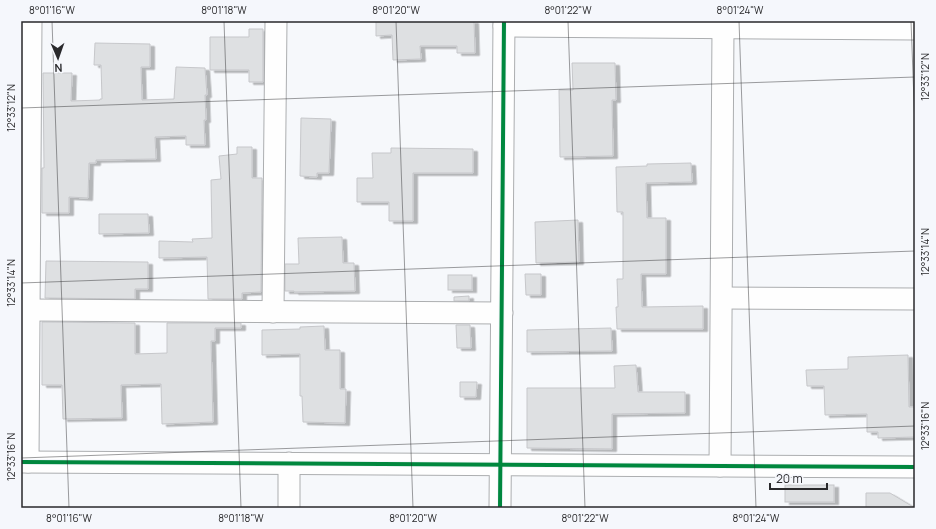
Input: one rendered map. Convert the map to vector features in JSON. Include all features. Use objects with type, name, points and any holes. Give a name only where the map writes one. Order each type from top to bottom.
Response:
[{"type":"street","points":[[31,21],[29,310],[24,462],[915,467]]},
{"type":"street","points":[[273,312],[276,21]]},
{"type":"street","points":[[500,508],[504,24],[723,28],[915,29]]},
{"type":"street","points":[[720,466],[723,28]]},
{"type":"street","points":[[722,298],[915,299]]},
{"type":"street","points":[[29,310],[502,314]]},
{"type":"street","points":[[289,463],[289,508]]},
{"type":"building","points":[[376,21],[474,21],[475,53],[457,53],[457,46],[420,46],[421,59],[393,60],[392,35],[376,36]]},
{"type":"building","points":[[249,29],[263,29],[263,82],[249,82],[249,70],[210,70],[210,37],[249,37]]},
{"type":"building","points":[[95,43],[150,44],[150,67],[141,67],[142,100],[174,99],[176,67],[205,68],[207,95],[205,95],[206,120],[204,120],[205,145],[186,145],[186,136],[155,137],[156,159],[96,160],[96,163],[89,163],[88,198],[69,197],[69,213],[42,213],[42,168],[44,168],[43,73],[72,73],[71,101],[102,99],[101,65],[94,65]]},
{"type":"building","points":[[572,63],[615,63],[616,100],[612,100],[613,156],[560,157],[559,90],[573,90]]},
{"type":"building","points":[[301,118],[331,119],[329,173],[317,173],[317,177],[300,176]]},
{"type":"building","points":[[237,147],[252,147],[252,178],[262,178],[261,292],[242,293],[242,299],[208,299],[207,257],[159,258],[159,241],[193,242],[192,239],[212,238],[211,180],[221,179],[219,156],[237,154]]},
{"type":"building","points":[[391,148],[473,149],[473,173],[413,173],[413,221],[389,221],[389,202],[357,202],[357,178],[373,178],[372,153],[391,153]]},
{"type":"building","points":[[691,163],[692,182],[646,183],[647,218],[666,218],[666,274],[641,274],[642,307],[703,306],[703,329],[617,329],[617,279],[623,279],[623,212],[617,212],[616,167],[647,166],[647,164]]},
{"type":"building","points":[[99,214],[148,214],[149,233],[99,234]]},
{"type":"building","points":[[578,220],[579,262],[536,263],[535,222]]},
{"type":"building","points":[[342,237],[343,263],[354,263],[355,291],[285,291],[285,264],[299,264],[298,238]]},
{"type":"building","points":[[46,261],[148,262],[148,289],[135,289],[135,299],[45,298]]},
{"type":"building","points":[[525,274],[541,274],[541,295],[526,295]]},
{"type":"building","points":[[448,275],[472,275],[472,290],[448,290]]},
{"type":"building","points":[[469,296],[469,301],[454,301],[454,297]]},
{"type":"building","points":[[42,322],[135,323],[135,354],[167,353],[167,323],[241,323],[241,328],[215,328],[215,341],[211,341],[213,422],[162,424],[161,384],[121,385],[122,418],[63,419],[62,385],[42,385]]},
{"type":"building","points":[[456,325],[470,325],[471,348],[457,348]]},
{"type":"building","points":[[324,326],[325,350],[340,350],[340,389],[346,389],[345,423],[303,422],[302,396],[300,396],[300,354],[262,355],[262,330],[300,329],[300,327]]},
{"type":"building","points":[[611,328],[612,351],[527,352],[527,330]]},
{"type":"building","points":[[908,355],[909,407],[915,407],[915,437],[878,438],[878,432],[867,432],[867,414],[825,415],[824,386],[807,386],[806,370],[848,369],[848,357]]},
{"type":"building","points":[[636,365],[638,392],[685,392],[685,413],[612,414],[612,449],[527,448],[527,388],[615,388],[614,366]]},
{"type":"building","points":[[460,382],[477,382],[476,397],[460,397]]},
{"type":"building","points":[[785,485],[834,485],[834,502],[785,502]]},
{"type":"building","points":[[866,493],[890,493],[915,508],[866,508]]},
{"type":"cycle path","points":[[500,508],[504,21]]},
{"type":"cycle path","points":[[21,462],[915,467]]}]
